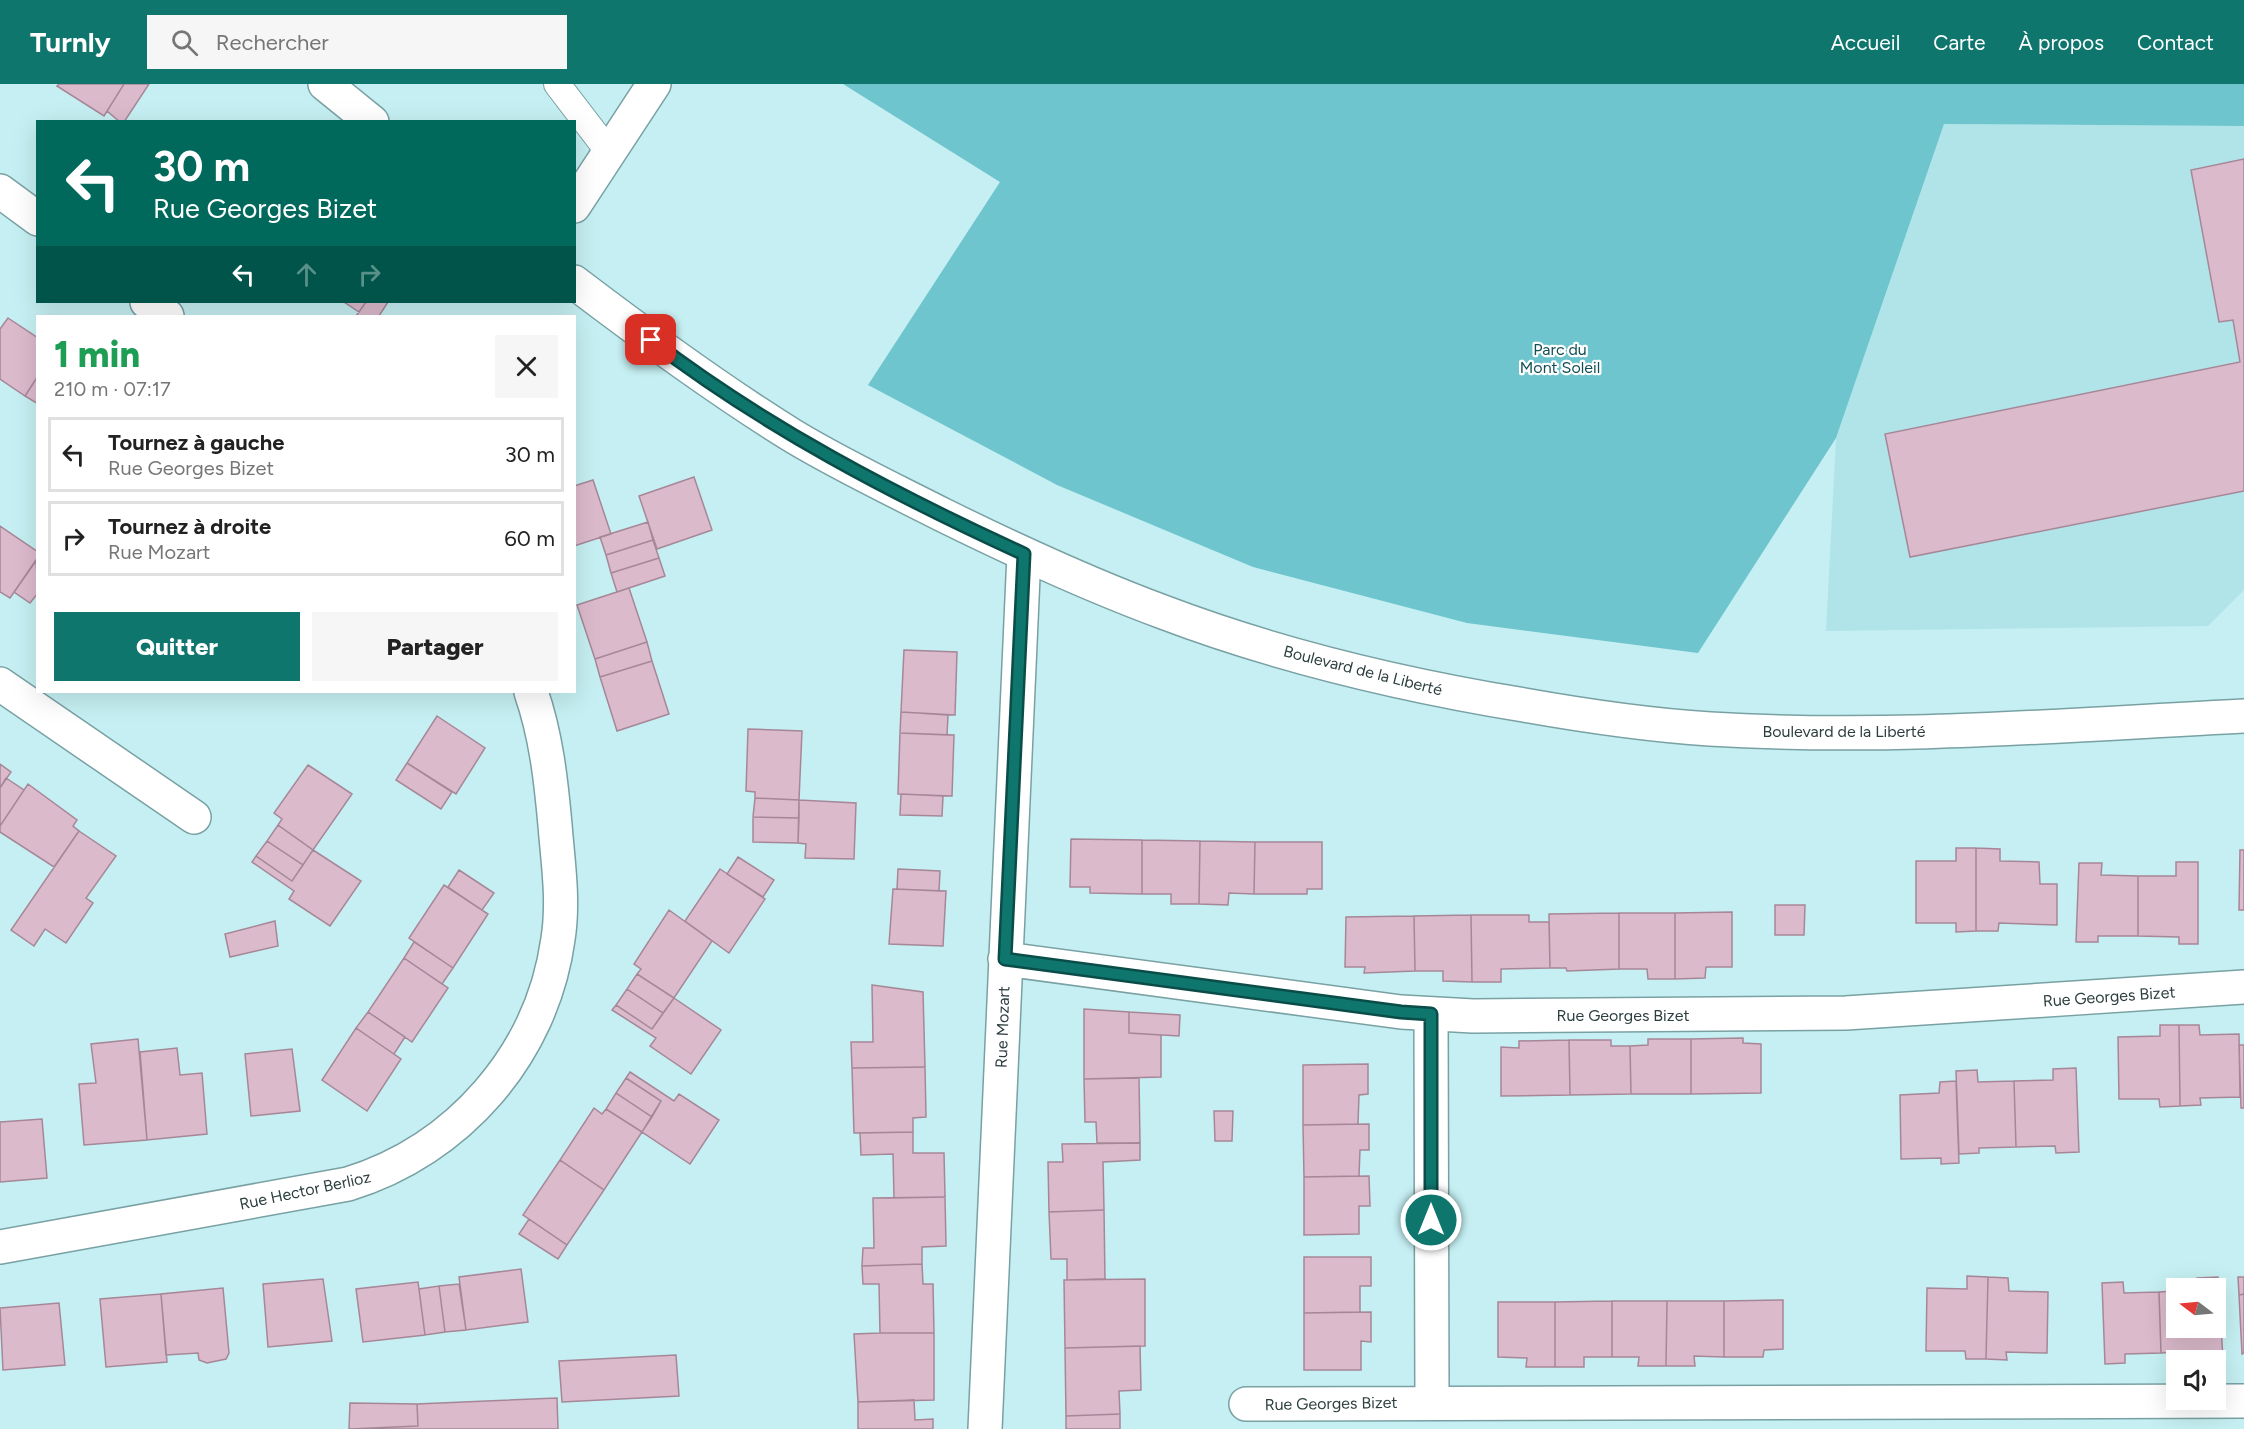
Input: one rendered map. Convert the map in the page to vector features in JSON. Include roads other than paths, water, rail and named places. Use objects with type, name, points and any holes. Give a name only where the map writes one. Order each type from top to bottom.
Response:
[{"type":"street","points":[[325,84],[370,120]]},
{"type":"street","points":[[576,204],[654,84]]},
{"type":"street","points":[[0,191],[36,218]]},
{"type":"street","name":"Boulevard de la Liberté","points":[[576,284],[667,352],[792,435],[889,488],[1024,554],[1164,612],[1229,635],[1333,665],[1452,692],[1563,712],[1639,722],[1741,731],[1974,730],[2244,716]]},
{"type":"street","points":[[148,303],[166,315]]},
{"type":"street","name":"Rue Mozart","points":[[985,1429],[1024,554]]},
{"type":"street","points":[[0,684],[194,817]]},
{"type":"street","name":"Rue Hector Berlioz","points":[[0,1247],[348,1184],[398,1165],[441,1137],[473,1108],[501,1077],[530,1031],[549,983],[559,937],[560,890],[550,777],[542,725],[531,693]]},
{"type":"street","name":"Rue Georges Bizet","points":[[1005,959],[1401,1012],[1473,1016],[1821,1014],[2244,987]]},
{"type":"street","points":[[1431,1014],[1431,1402]]},
{"type":"street","name":"Rue Georges Bizet","points":[[1246,1404],[2244,1401]]},
{"type":"lane","points":[[557,84],[609,152]]},
{"type":"park label","name":"Parc du Mont Soleil","points":[[1560,358]]}]
